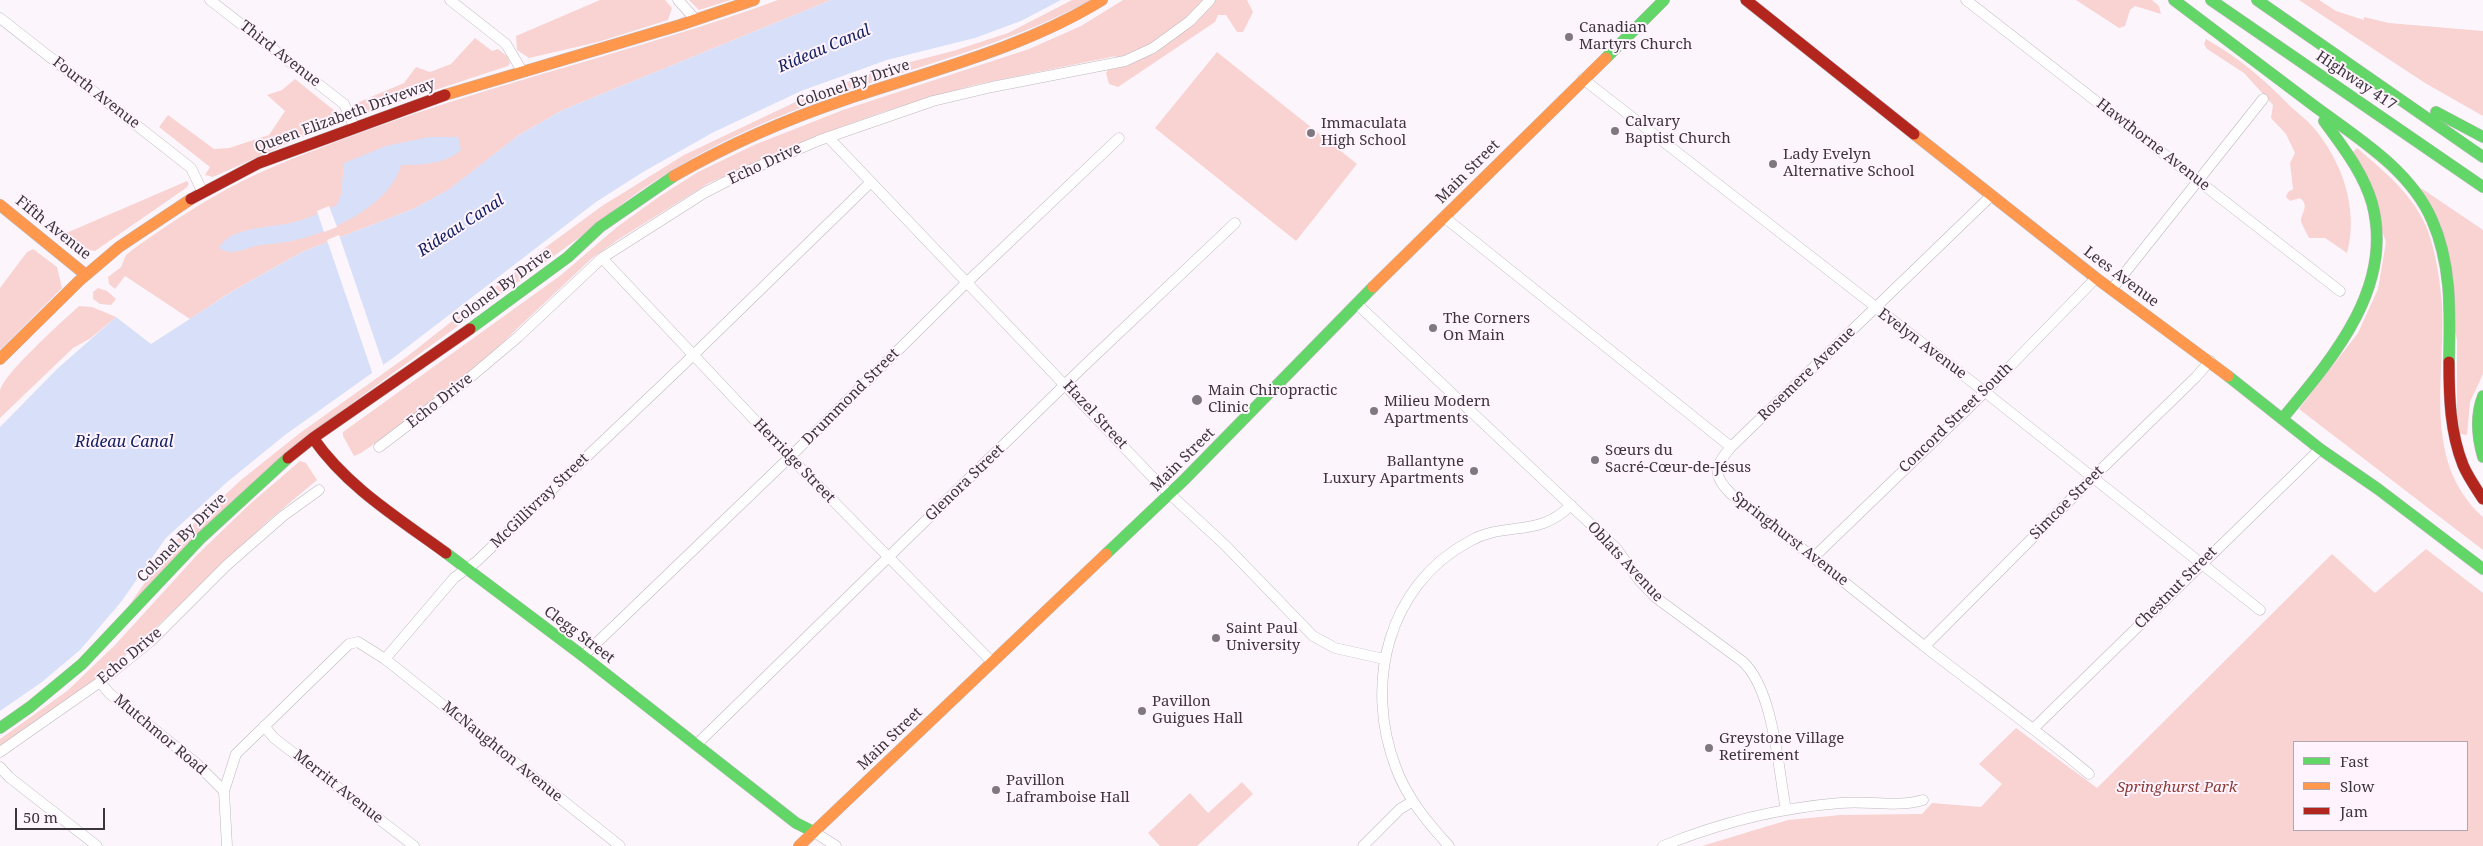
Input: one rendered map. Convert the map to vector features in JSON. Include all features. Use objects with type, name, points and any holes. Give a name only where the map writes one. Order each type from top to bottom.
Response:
[{"type":"main road","name":"Queen Elizabeth Driveway","points":[[0,359],[86,274],[144,228],[202,191],[259,163],[354,126],[522,71],[754,0]]},
{"type":"main road","name":"Colonel By Drive","points":[[0,728],[30,708],[82,664],[201,538],[276,468],[314,438],[433,356],[568,257],[600,227],[669,179],[709,156],[846,99],[939,71],[1029,37],[1076,16],[1102,0]]},
{"type":"main road","name":"Main Street","points":[[799,846],[1170,494],[1444,217],[1664,0]]},
{"type":"main road","name":"Lees Avenue","points":[[1746,0],[2096,278],[2210,361],[2320,449],[2378,488],[2483,569]]},
{"type":"main road","points":[[2174,0],[2391,166],[2422,201],[2441,244],[2450,301],[2449,421],[2460,462],[2472,486],[2483,499]]},
{"type":"main road","name":"Highway 417","points":[[2211,0],[2483,187]]},
{"type":"main road","points":[[2257,0],[2483,157]]},
{"type":"main road","points":[[2340,58],[2483,137]]},
{"type":"main road","points":[[2282,419],[2336,350],[2359,313],[2376,267],[2379,239],[2372,202],[2355,164],[2330,127],[2293,90]]},
{"type":"main road","name":"Fifth Avenue","points":[[0,205],[86,274]]},
{"type":"main road","points":[[2483,396],[2478,419],[2478,442],[2483,457]]},
{"type":"main road","name":"Clegg Street","points":[[314,438],[345,479],[583,656],[796,823],[814,832]]},
{"type":"street","name":"Third Avenue","points":[[210,0],[344,104],[354,126]]},
{"type":"street","points":[[450,0],[506,44],[522,71]]},
{"type":"street","points":[[678,0],[695,19]]},
{"type":"street","name":"Echo Drive","points":[[380,447],[424,415],[482,368],[602,258],[704,193],[744,173],[828,137],[933,101],[1125,61],[1154,48],[1190,21],[1210,0]]},
{"type":"street","name":"Hawthorne Avenue","points":[[1966,0],[2340,291]]},
{"type":"street","name":"Fourth Avenue","points":[[0,18],[191,168],[202,191]]},
{"type":"street","name":"Evelyn Avenue","points":[[1583,79],[2202,562],[2260,610]]},
{"type":"street","points":[[2112,290],[2263,100]]},
{"type":"street","name":"Hazel Street","points":[[828,137],[1170,494],[1225,545],[1313,636],[1335,648],[1384,659]]},
{"type":"street","name":"Drummond Street","points":[[583,656],[1119,138]]},
{"type":"street","name":"McGillivray Street","points":[[385,659],[454,578],[467,570],[693,356],[871,182]]},
{"type":"street","name":"Rosemere Avenue","points":[[1731,447],[1991,196]]},
{"type":"street","points":[[1444,217],[1731,447]]},
{"type":"street","name":"Glenora Street","points":[[696,745],[1066,384],[1235,223]]},
{"type":"street","name":"Herridge Street","points":[[602,258],[790,457],[991,662]]},
{"type":"street","name":"Concord Street South","points":[[1815,556],[1985,392],[2096,278]]},
{"type":"street","name":"Oblats Avenue","points":[[1357,304],[1616,548],[1639,580],[1655,597],[1742,661],[1753,672],[1764,697],[1786,810]]},
{"type":"street","name":"Simcoe Street","points":[[1925,646],[2210,361]]},
{"type":"street","name":"Springhurst Avenue","points":[[1731,447],[1718,462],[1716,474],[1722,486],[1815,556],[1925,646],[2034,728],[2089,774]]},
{"type":"street","name":"Chestnut Street","points":[[2034,728],[2202,562],[2320,449]]},
{"type":"street","name":"Echo Drive","points":[[0,752],[100,682],[151,641],[227,565],[276,522],[319,490]]},
{"type":"street","points":[[1450,846],[1413,801],[1396,769],[1386,732],[1381,700],[1384,659],[1388,641],[1396,620],[1411,593],[1431,568],[1471,540],[1492,533],[1544,525],[1560,517],[1571,505]]},
{"type":"street","points":[[228,846],[224,791],[236,754],[348,644],[358,642],[385,659]]},
{"type":"street","name":"McNaughton Avenue","points":[[385,659],[615,845]]},
{"type":"street","name":"Mutchmor Road","points":[[100,682],[109,693],[196,762],[224,791]]},
{"type":"street","name":"Merritt Avenue","points":[[264,726],[274,738],[414,846]]},
{"type":"street","points":[[0,767],[9,777],[97,846]]},
{"type":"street","points":[[1663,846],[1711,828],[1786,810],[1841,803],[1910,802],[1923,800]]},
{"type":"street","points":[[1363,846],[1400,809],[1413,801]]},
{"type":"street","name":"Clegg Street","points":[[814,832],[836,846]]},
{"type":"green space","points":[[600,0],[665,0],[672,8],[668,20],[598,42],[529,58],[517,50],[516,36]]},
{"type":"green space","points":[[689,0],[731,0],[699,10]]},
{"type":"green space","points":[[778,0],[831,0],[563,110],[519,135],[449,190],[413,209],[302,252],[231,292],[190,319],[125,276],[115,289],[109,284],[108,277],[121,267],[126,255],[132,250],[215,196],[276,166],[412,115],[674,35]]},
{"type":"green space","points":[[1072,0],[1091,0],[1007,38],[864,85],[790,112],[720,144],[654,181],[333,417],[125,611],[172,544],[241,480],[300,433],[409,355],[546,247],[602,206],[684,155],[808,96],[883,69],[953,51],[1008,33]]},
{"type":"green space","points":[[1123,0],[1247,0],[1253,12],[1243,32],[1237,32],[1226,15],[1218,15],[1215,22],[1118,87],[1109,84],[1106,73],[1116,56],[974,85],[886,111],[824,133],[709,183],[619,239],[591,259],[482,362],[412,418],[354,456],[343,436],[343,432],[561,275],[617,227],[698,172],[754,145],[843,110],[1029,49],[1081,26]]},
{"type":"green space","points":[[2076,0],[2152,0],[2159,6],[2161,14],[2135,6],[2130,10],[2125,26],[2119,28]]},
{"type":"green space","points":[[2299,0],[2319,0],[2336,11],[2364,20],[2364,17],[2389,23],[2483,31],[2483,116],[2425,83]]},
{"type":"green space","points":[[475,38],[492,51],[498,49],[508,57],[510,63],[508,66],[359,115],[355,112],[352,105],[404,83],[416,67],[430,72],[451,64]]},
{"type":"green space","points":[[2206,39],[2229,53],[2260,77],[2309,123],[2323,139],[2339,170],[2349,202],[2351,219],[2347,253],[2325,238],[2309,238],[2301,222],[2305,206],[2303,201],[2300,198],[2290,201],[2286,197],[2288,192],[2293,189],[2290,163],[2295,153],[2286,134],[2271,118],[2273,105],[2244,73],[2207,49],[2204,44]]},
{"type":"green space","points":[[1217,52],[1357,164],[1296,241],[1155,128]]},
{"type":"green space","points":[[295,79],[336,112],[340,120],[213,177],[205,175],[210,167],[159,127],[168,115],[214,149],[229,148],[269,135],[285,111],[267,95],[282,90]]},
{"type":"green space","points":[[2357,148],[2388,175],[2407,195],[2422,218],[2431,240],[2442,305],[2440,389],[2444,444],[2451,470],[2464,495],[2483,517],[2483,550],[2299,409],[2358,333],[2378,289],[2386,242],[2353,152]]},
{"type":"green space","points":[[187,181],[189,184],[186,188],[95,251],[85,249],[64,234]]},
{"type":"green space","points":[[2421,188],[2483,230],[2483,374],[2470,402],[2467,435],[2460,434],[2457,411],[2457,340]]},
{"type":"green space","points":[[33,249],[57,267],[62,288],[0,350],[0,288],[27,252]]},
{"type":"green space","points":[[98,288],[107,291],[116,299],[111,305],[100,304],[93,299],[93,292]]},
{"type":"green space","points":[[79,306],[92,307],[116,317],[91,338],[73,348],[0,418],[0,391],[4,383],[22,360]]},
{"type":"green space","points":[[300,461],[306,463],[317,480],[269,520],[151,632],[100,677],[0,746],[0,739],[67,691],[115,645],[198,554],[251,503]]},
{"type":"green space","name":"Springhurst Park","points":[[2426,549],[2483,593],[2483,846],[1702,846],[1788,820],[1841,815],[1922,814],[1932,803],[1981,807],[2002,784],[1979,764],[2016,728],[2097,788],[2332,554],[2375,593]]},
{"type":"green space","points":[[1242,782],[1253,794],[1197,846],[1160,846],[1148,833],[1190,793],[1208,813]]},
{"type":"water","name":"Rideau Canal","points":[[831,0],[1061,0],[1021,21],[975,38],[887,60],[801,91],[712,133],[643,172],[596,202],[393,358],[285,435],[226,483],[166,538],[121,602],[80,650],[42,682],[0,711],[0,427],[57,369],[116,317],[151,344],[233,291],[302,252],[413,209],[448,190],[519,135],[563,110]]},
{"type":"water","points":[[429,137],[458,137],[461,150],[441,161],[401,165],[395,180],[384,194],[354,217],[337,226],[302,238],[282,243],[255,246],[237,252],[228,252],[219,248],[232,236],[242,232],[299,221],[337,205],[341,195],[344,163],[386,146]]},
{"type":"pier","points":[[329,206],[337,227],[324,232],[317,211]]},
{"type":"pier","points":[[339,235],[384,367],[373,375],[327,240]]},
{"type":"traffic: fast","points":[[1606,58],[1664,0]]},
{"type":"traffic: fast","points":[[2174,0],[2364,142],[2410,185],[2432,220],[2443,254],[2449,307],[2449,362]]},
{"type":"traffic: fast","points":[[2211,0],[2483,187]]},
{"type":"traffic: fast","points":[[2257,0],[2483,157]]},
{"type":"traffic: fast","points":[[2436,112],[2483,137]]},
{"type":"traffic: fast","points":[[2282,419],[2339,346],[2367,292],[2375,264],[2377,234],[2372,203],[2363,181],[2351,160],[2324,121]]},
{"type":"traffic: fast","points":[[470,329],[568,257],[600,227],[674,176]]},
{"type":"traffic: fast","points":[[1106,554],[1184,480],[1373,287]]},
{"type":"traffic: fast","points":[[2228,376],[2320,449],[2378,489],[2483,569]]},
{"type":"traffic: fast","points":[[2483,396],[2480,404],[2478,426],[2483,457]]},
{"type":"traffic: fast","points":[[0,728],[30,707],[82,664],[201,538],[288,458]]},
{"type":"traffic: fast","points":[[446,553],[583,656],[796,823],[814,832]]},
{"type":"traffic: slow","points":[[445,95],[680,25],[754,0]]},
{"type":"traffic: slow","points":[[674,176],[737,143],[780,124],[847,99],[1010,45],[1072,17],[1102,0]]},
{"type":"traffic: slow","points":[[1373,287],[1606,58]]},
{"type":"traffic: slow","points":[[1914,134],[2096,278],[2228,376]]},
{"type":"traffic: slow","points":[[0,359],[79,281],[119,247],[191,199]]},
{"type":"traffic: slow","points":[[0,205],[86,275]]},
{"type":"traffic: slow","points":[[799,846],[1106,554]]},
{"type":"traffic: jam","points":[[1746,0],[1914,134]]},
{"type":"traffic: jam","points":[[191,199],[259,163],[445,95]]},
{"type":"traffic: jam","points":[[288,458],[313,438],[470,329]]},
{"type":"traffic: jam","points":[[2449,362],[2450,401],[2455,440],[2465,469],[2483,499]]},
{"type":"traffic: jam","points":[[313,438],[341,472],[357,487],[446,553]]},
{"type":"place","name":"Canadian Martyrs Church","points":[[1569,37]]},
{"type":"place","name":"Calvary Baptist Church","points":[[1615,131]]},
{"type":"place","name":"Immaculata High School","points":[[1311,133]]},
{"type":"place","name":"Lady Evelyn Alternative School","points":[[1773,164]]},
{"type":"place","name":"The Corners On Main","points":[[1433,328]]},
{"type":"place","name":"Main Chiropractic Clinic","points":[[1197,400]]},
{"type":"place","name":"Milieu Modern Apartments","points":[[1374,411]]},
{"type":"place","name":"Sœurs du Sacré-Cœur-de-Jésus","points":[[1595,460]]},
{"type":"place","name":"Ballantyne Luxury Apartments","points":[[1474,471]]},
{"type":"place","name":"Saint Paul University","points":[[1216,638]]},
{"type":"place","name":"Pavillon Guigues Hall","points":[[1142,711]]},
{"type":"place","name":"Greystone Village Retirement","points":[[1709,748]]},
{"type":"place","name":"Pavillon Laframboise Hall","points":[[996,790]]}]
